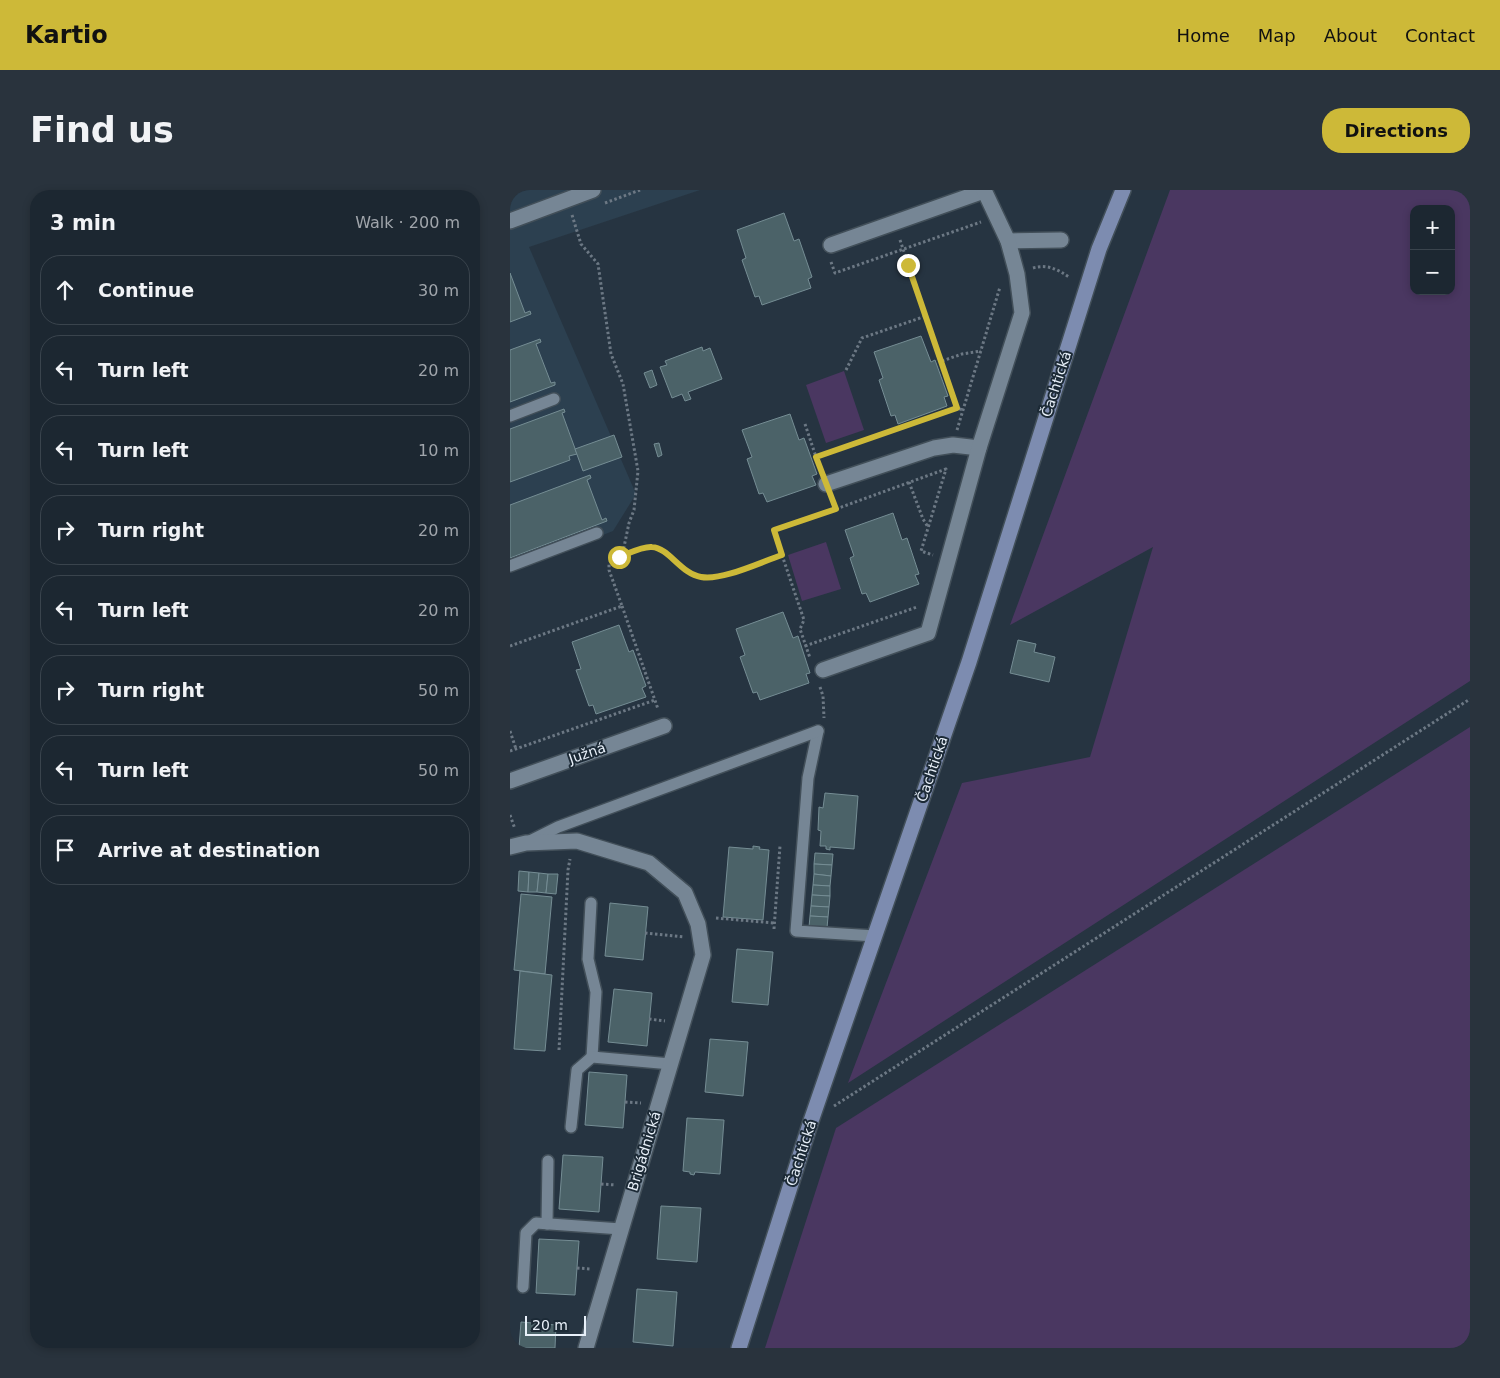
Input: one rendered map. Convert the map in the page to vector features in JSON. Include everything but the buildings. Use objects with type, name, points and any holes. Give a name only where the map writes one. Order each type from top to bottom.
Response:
[{"type":"main road","name":"Čachtická","points":[[738,1348],[811,1121],[969,662],[1099,249],[1123,190]]},
{"type":"street","points":[[510,221],[566,195],[593,190]]},
{"type":"street","points":[[819,671],[928,633],[979,448],[1022,313],[1017,274],[1008,241],[984,191],[831,245]]},
{"type":"street","points":[[1008,241],[1061,240]]},
{"type":"street","points":[[826,484],[934,448],[953,445],[979,448]]},
{"type":"street","name":"Južná","points":[[510,780],[664,726]]},
{"type":"street","name":"Brigádnická","points":[[518,841],[577,841],[650,862],[686,893],[698,924],[703,955],[586,1348]]},
{"type":"lane","points":[[510,416],[554,399]]},
{"type":"lane","points":[[510,566],[597,533]]},
{"type":"lane","points":[[518,841],[818,731],[808,778],[796,931],[875,936]]},
{"type":"lane","points":[[571,1127],[577,1070],[592,1057],[596,992],[588,959],[591,903]]},
{"type":"lane","points":[[592,1057],[671,1064]]},
{"type":"lane","points":[[547,1224],[548,1162]]},
{"type":"lane","points":[[523,1287],[526,1232],[536,1223],[621,1229]]},
{"type":"path","points":[[566,195],[581,244],[598,264],[611,354],[624,384],[638,471],[634,510],[628,523],[624,547],[619,557]]},
{"type":"path","points":[[831,245],[822,248],[827,261],[831,260],[835,273],[980,222],[986,230]]},
{"type":"path","points":[[894,223],[957,408]]},
{"type":"path","points":[[957,430],[1002,279],[1043,265],[1060,270],[1069,277]]},
{"type":"path","points":[[846,370],[862,338],[926,316]]},
{"type":"path","points":[[942,361],[981,350]]},
{"type":"path","points":[[816,457],[957,408],[963,410]]},
{"type":"path","points":[[805,424],[836,509]]},
{"type":"path","points":[[824,721],[819,671],[805,646],[800,629],[804,620],[774,530],[946,470],[921,551],[936,556]]},
{"type":"path","points":[[910,482],[923,519],[928,527]]},
{"type":"path","points":[[664,726],[609,570],[609,563],[619,557],[650,547],[660,549],[685,571],[699,577],[714,578],[782,555]]},
{"type":"path","points":[[510,646],[622,606]]},
{"type":"path","points":[[805,646],[921,606]]},
{"type":"path","points":[[811,1121],[1470,699]]},
{"type":"path","points":[[510,751],[655,700]]},
{"type":"path","points":[[510,730],[516,749]]},
{"type":"path","points":[[510,815],[518,841]]},
{"type":"path","points":[[774,929],[780,846]]},
{"type":"path","points":[[559,1050],[568,870],[571,856]]},
{"type":"path","points":[[716,918],[774,923]]},
{"type":"path","points":[[645,933],[687,938]]},
{"type":"path","points":[[649,1019],[671,1022]]},
{"type":"path","points":[[625,1102],[646,1104]]},
{"type":"path","points":[[601,1184],[622,1185]]},
{"type":"path","points":[[577,1268],[597,1270]]},
{"type":"shaded area","points":[[510,190],[700,190],[529,247],[636,494],[613,531],[510,572]]},
{"type":"shaded area","points":[[1170,190],[1470,190],[1470,681],[848,1083],[962,783],[1090,757],[1153,547],[1010,625]]},
{"type":"shaded area","points":[[844,371],[864,430],[826,443],[806,385]]},
{"type":"shaded area","points":[[826,542],[841,589],[802,601],[788,555]]},
{"type":"shaded area","points":[[1470,727],[1470,1348],[765,1348],[836,1128]]},
{"type":"route","points":[[619,557],[650,547],[660,549],[685,571],[699,577],[714,578],[782,555],[774,530],[836,509],[816,457],[957,408],[908,265]]}]
